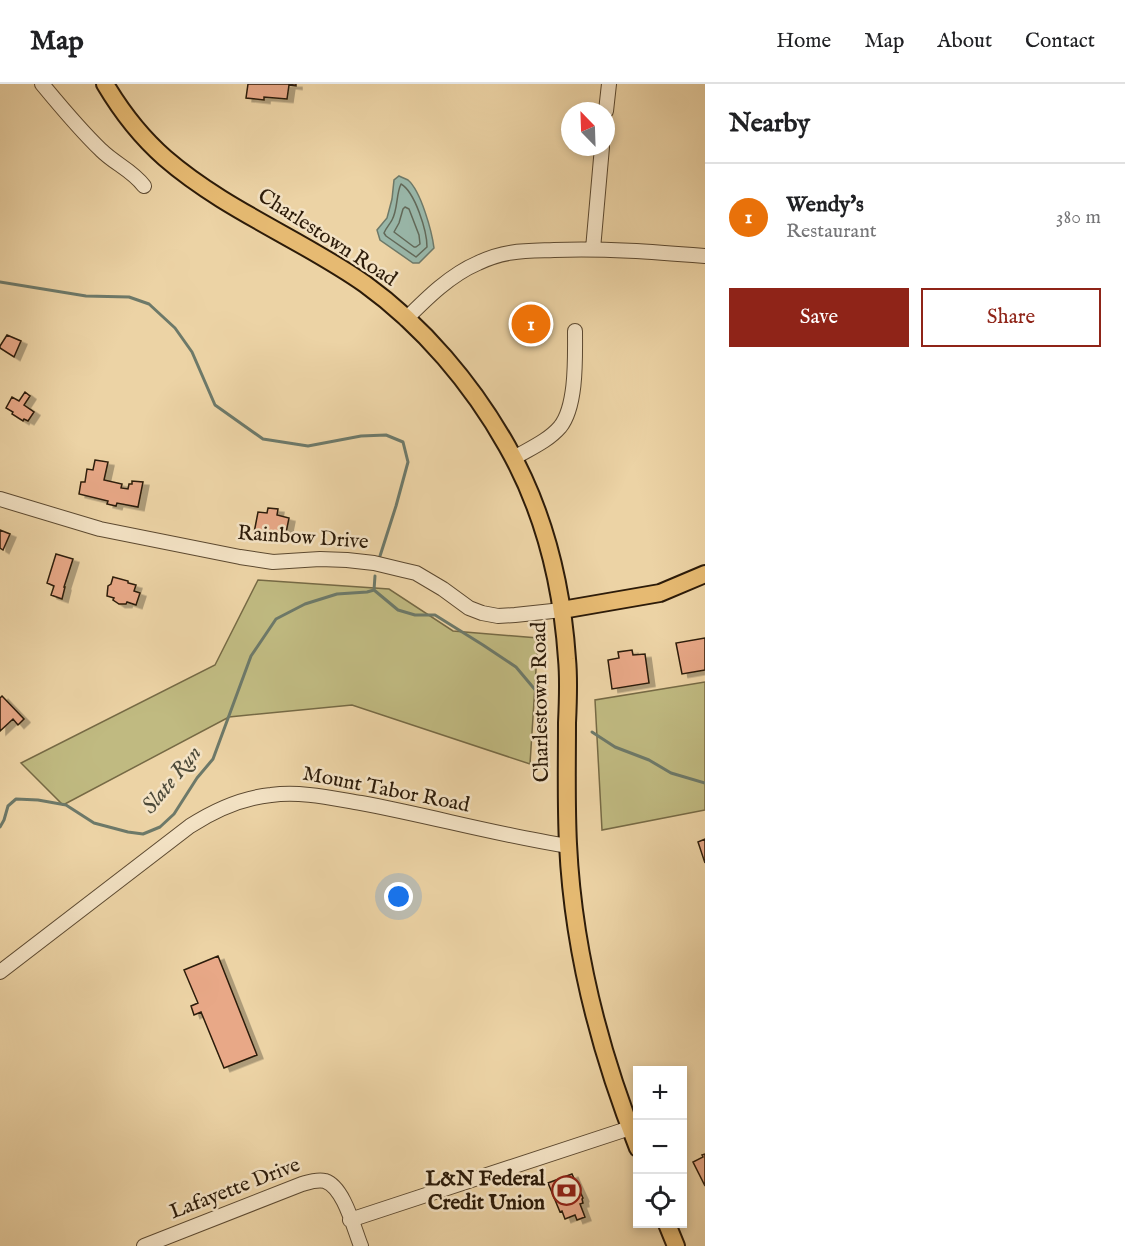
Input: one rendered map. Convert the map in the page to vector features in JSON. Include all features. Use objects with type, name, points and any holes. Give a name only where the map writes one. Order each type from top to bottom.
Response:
[{"type":"main road","name":"Charlestown Road","points":[[105,84],[144,138],[185,174],[332,263],[382,297],[455,368],[493,422],[514,458],[541,523],[562,610],[568,668],[566,793],[573,912],[587,984],[603,1047],[633,1136]]},
{"type":"main road","points":[[562,610],[660,592],[705,574]]},
{"type":"main road","points":[[669,1228],[676,1246]]},
{"type":"street","points":[[42,84],[87,136],[103,152],[129,170],[144,186]]},
{"type":"street","points":[[607,102],[609,84]]},
{"type":"street","points":[[593,249],[601,156]]},
{"type":"street","points":[[406,319],[455,275],[496,255],[516,251],[593,249],[705,255]]},
{"type":"street","points":[[514,458],[547,438],[564,420],[575,374],[575,332]]},
{"type":"street","name":"Rainbow Drive","points":[[0,500],[100,529],[240,557],[273,562],[320,559],[374,563],[416,573],[470,608],[482,613],[498,616],[562,610]]},
{"type":"street","name":"Mount Tabor Road","points":[[0,972],[190,826],[208,814],[248,798],[276,794],[313,794],[568,846]]},
{"type":"street","points":[[361,1246],[350,1220],[630,1128]]},
{"type":"street","name":"Lafayette Drive","points":[[144,1246],[310,1181],[333,1185],[342,1198],[350,1220]]},
{"type":"shaded area","points":[[258,580],[389,589],[453,631],[538,638],[530,764],[352,705],[229,717],[63,805],[21,763],[215,665]]},
{"type":"shaded area","points":[[705,682],[705,810],[602,830],[595,700]]},
{"type":"water","points":[[399,176],[413,185],[431,232],[434,248],[419,263],[413,263],[380,240],[377,230],[387,218],[394,180]]},
{"type":"building","points":[[248,84],[296,84],[296,86],[289,85],[287,99],[264,97],[264,100],[246,98]]},
{"type":"building","points":[[7,335],[21,341],[14,357],[0,348]]},
{"type":"building","points":[[25,392],[30,396],[24,405],[34,412],[28,421],[24,419],[23,421],[6,408],[12,397],[19,401]]},
{"type":"building","points":[[95,460],[108,462],[104,480],[122,484],[121,488],[128,489],[132,481],[143,482],[138,507],[117,503],[116,506],[107,504],[108,501],[79,494],[81,482],[85,482],[87,469],[93,470]]},
{"type":"building","points":[[268,508],[278,509],[277,515],[289,518],[286,533],[266,531],[265,535],[254,533],[258,512],[267,513]]},
{"type":"building","points":[[0,530],[10,534],[3,550],[0,548]]},
{"type":"building","points":[[56,554],[73,559],[62,599],[51,595],[54,586],[47,583]]},
{"type":"building","points":[[113,577],[136,585],[134,591],[140,593],[136,605],[127,602],[119,604],[113,600],[114,598],[107,596],[108,586]]},
{"type":"building","points":[[705,638],[705,670],[682,674],[676,643]]},
{"type":"building","points":[[632,650],[633,655],[645,654],[649,683],[612,689],[608,660],[619,658],[618,652]]},
{"type":"building","points":[[2,696],[24,719],[18,725],[13,719],[0,731],[0,698]]},
{"type":"building","points":[[705,839],[705,863],[698,842]]},
{"type":"building","points":[[218,956],[257,1055],[224,1068],[201,1012],[194,1015],[191,1006],[198,1003],[184,970]]},
{"type":"building","points":[[705,1154],[705,1186],[693,1162]]},
{"type":"building","name":"L&N Federal Credit Union","points":[[572,1174],[583,1198],[583,1203],[580,1204],[585,1217],[577,1220],[575,1215],[565,1219],[548,1183]]},
{"type":"waterway","points":[[0,282],[86,296],[129,297],[149,304],[175,328],[192,352],[215,405],[263,439],[308,446],[361,436],[386,435],[403,442],[408,462],[380,556]]},
{"type":"waterway","points":[[375,576],[374,590],[398,610],[415,615],[435,615],[516,667],[542,698]]},
{"type":"waterway","name":"Slate Run","points":[[0,827],[8,806],[16,799],[66,805],[94,823],[128,832],[143,834],[160,827],[174,814],[197,778],[213,759],[251,656],[276,619],[305,604],[337,594],[374,590]]},
{"type":"waterway","points":[[592,732],[615,747],[649,760],[671,773],[705,783]]},
{"type":"place","name":"Wendy's","points":[[531,324]]},
{"type":"place","name":"L&N Federal Credit Union","points":[[566,1191]]}]
